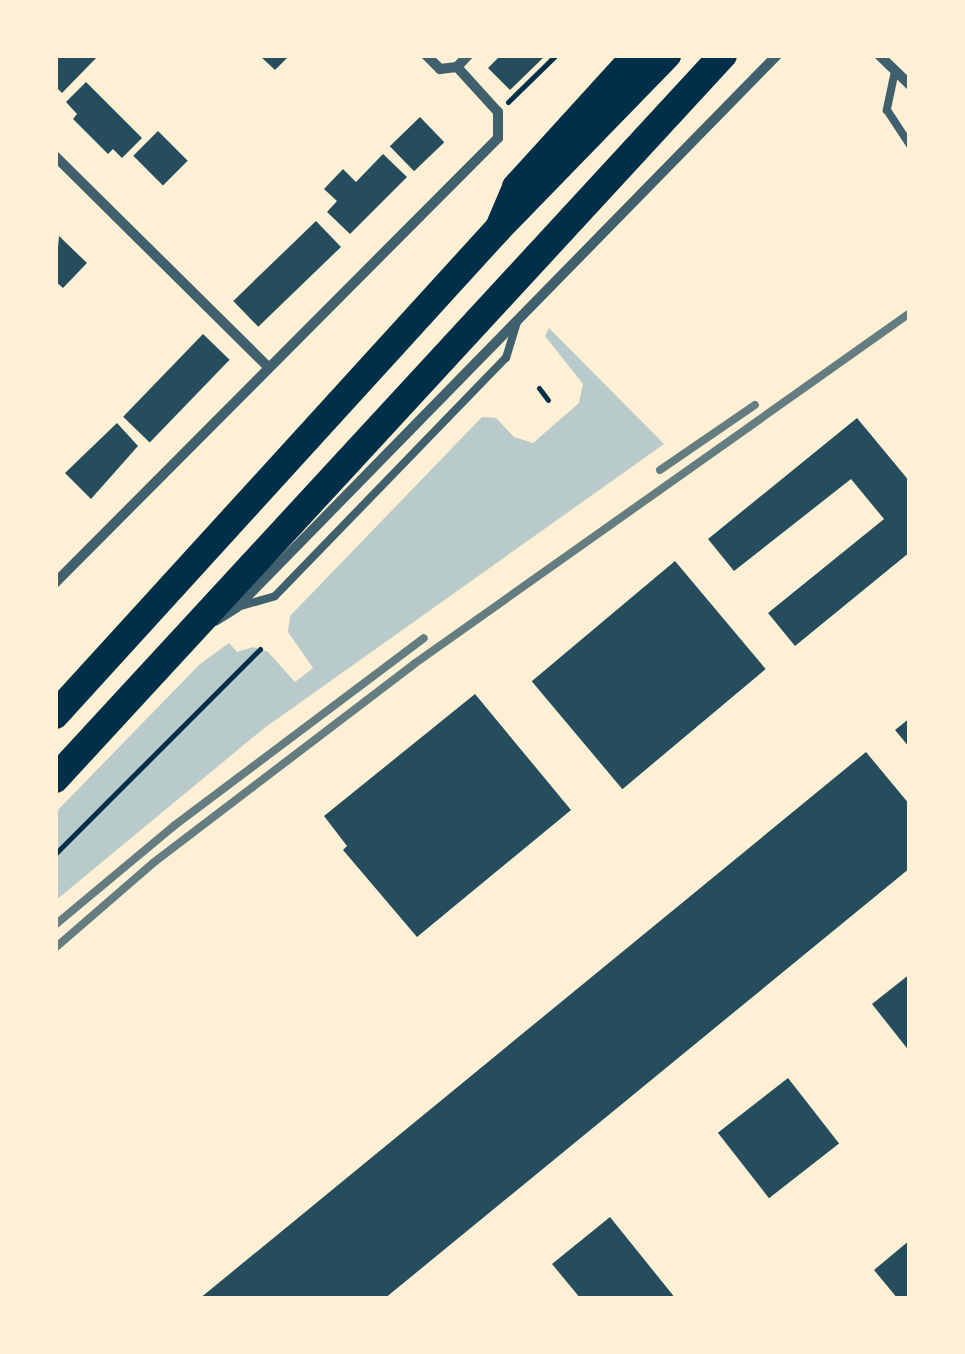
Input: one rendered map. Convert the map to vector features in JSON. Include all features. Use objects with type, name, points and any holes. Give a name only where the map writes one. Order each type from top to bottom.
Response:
[{"type":"highway","points":[[498,229],[516,187],[636,55]]},
{"type":"highway","points":[[55,715],[498,229],[667,55]]},
{"type":"highway","points":[[55,779],[723,55]]},
{"type":"street","points":[[426,55],[440,69],[457,67],[468,55]]},
{"type":"street","points":[[185,640],[237,607],[777,55]]},
{"type":"street","points":[[879,55],[910,85]]},
{"type":"street","points":[[55,584],[498,138],[498,112],[457,67]]},
{"type":"street","points":[[55,156],[268,368]]},
{"type":"lane","points":[[895,71],[887,110],[910,145]]},
{"type":"lane","points":[[237,607],[275,596],[506,358],[518,320]]},
{"type":"path","points":[[498,112],[556,55]]},
{"type":"path","points":[[539,388],[548,400]]},
{"type":"path","points":[[55,854],[260,649]]},
{"type":"shaded area","points":[[549,328],[664,444],[263,729],[55,901],[55,813],[200,664],[229,643],[237,652],[253,647],[268,652],[295,682],[313,668],[288,632],[290,616],[482,417],[496,418],[514,437],[533,443],[579,403],[583,384],[545,336]]},
{"type":"building","points":[[55,55],[99,55],[62,93],[55,86]]},
{"type":"building","points":[[259,55],[290,55],[275,70]]},
{"type":"building","points":[[501,55],[546,55],[510,90],[488,68]]},
{"type":"building","points":[[86,82],[142,138],[122,158],[113,149],[108,154],[73,119],[77,114],[66,102]]},
{"type":"building","points":[[420,117],[444,142],[414,171],[390,146]]},
{"type":"building","points":[[158,131],[188,161],[163,185],[133,156]]},
{"type":"building","points":[[383,154],[407,177],[350,234],[327,212],[337,201],[324,189],[343,169],[356,182]]},
{"type":"building","points":[[316,221],[341,247],[258,327],[233,301]]},
{"type":"building","points":[[59,236],[87,263],[63,288],[55,281]]},
{"type":"building","points":[[203,334],[230,360],[150,442],[123,417]]},
{"type":"building","points":[[857,418],[910,482],[910,552],[795,646],[768,613],[884,519],[851,479],[734,571],[708,539]]},
{"type":"building","points":[[117,423],[138,446],[91,499],[65,473]]},
{"type":"building","points":[[675,561],[766,669],[622,789],[532,681]]},
{"type":"building","points":[[475,694],[571,810],[417,937],[343,850],[347,846],[324,816]]},
{"type":"building","points":[[910,718],[910,748],[895,730]]},
{"type":"building","points":[[866,752],[910,805],[910,868],[384,1299],[199,1299]]},
{"type":"building","points":[[910,974],[910,1052],[872,1004]]},
{"type":"building","points":[[788,1078],[839,1143],[769,1198],[718,1133]]},
{"type":"building","points":[[610,1217],[676,1299],[581,1299],[552,1264]]},
{"type":"building","points":[[910,1240],[910,1299],[898,1299],[874,1270]]},
{"type":"railway","points":[[55,948],[153,863],[414,664],[910,313]]},
{"type":"railway","points":[[660,470],[755,405]]},
{"type":"railway","points":[[55,925],[175,825],[424,638]]}]
